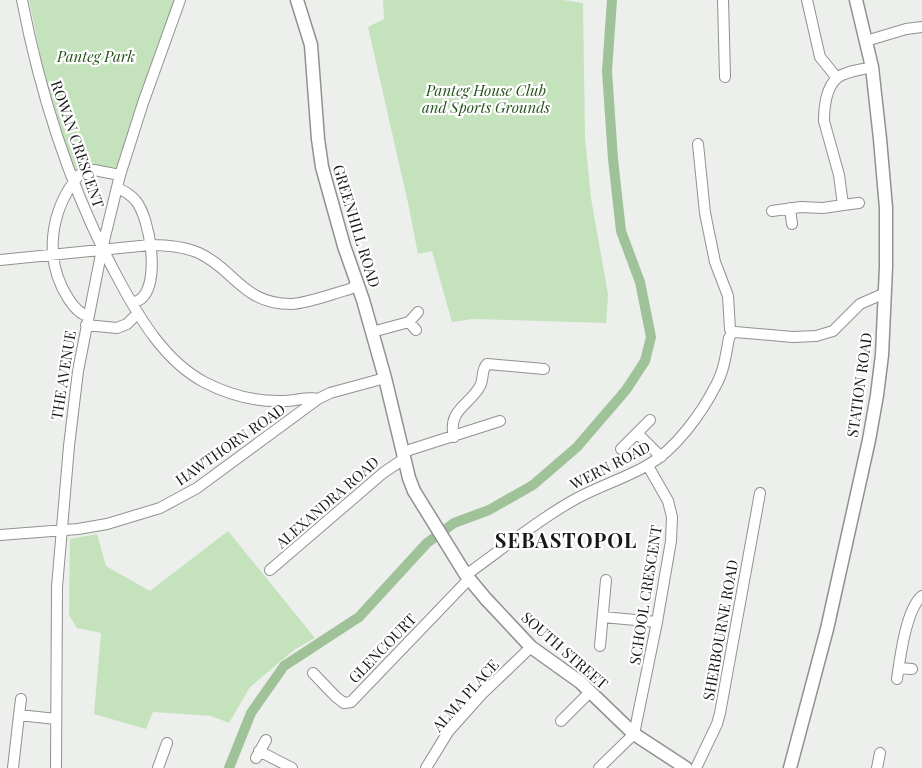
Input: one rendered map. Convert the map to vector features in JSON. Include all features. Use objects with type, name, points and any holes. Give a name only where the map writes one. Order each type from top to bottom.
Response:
[{"type":"street","name":"ROWAN CRESCENT","points":[[22,0],[39,76],[72,182],[102,249],[132,303],[156,339],[173,357],[203,382],[239,396],[253,400],[287,402],[312,397],[318,399]]},
{"type":"street","name":"THE AVENUE","points":[[56,768],[57,587],[68,446],[78,371],[102,249],[120,175],[143,103],[180,0]]},
{"type":"street","name":"GREENHILL ROAD","points":[[297,0],[311,45],[322,167],[372,332],[404,455]]},
{"type":"street","points":[[723,0],[725,77]]},
{"type":"street","points":[[807,0],[820,57],[837,78]]},
{"type":"street","name":"STATION ROAD","points":[[790,768],[827,629],[869,440],[878,395],[882,355],[886,208],[872,67],[856,0]]},
{"type":"street","points":[[866,41],[906,29],[922,27]]},
{"type":"street","points":[[843,205],[839,175],[824,120],[824,111],[831,87],[837,78],[872,67]]},
{"type":"street","name":"WERN ROAD","points":[[468,577],[547,516],[600,486],[648,466],[661,457],[674,445],[700,412],[717,385],[732,333],[730,330],[728,296],[715,262],[705,213],[698,144]]},
{"type":"street","points":[[120,175],[94,170],[79,175],[72,182],[54,222],[54,265],[64,292],[74,307],[87,320],[117,328],[127,324],[138,312]]},
{"type":"street","points":[[117,188],[126,192],[137,202],[148,230],[150,245],[152,267],[148,286],[142,298],[132,303]]},
{"type":"street","points":[[772,211],[801,207],[823,208],[859,203]]},
{"type":"street","points":[[790,208],[792,224]]},
{"type":"street","points":[[0,260],[102,249],[166,245],[200,254],[248,293],[264,300],[292,304],[350,289],[357,285]]},
{"type":"street","points":[[732,333],[793,337],[816,336],[833,331],[860,304],[885,293]]},
{"type":"street","points":[[372,332],[412,326],[418,312]]},
{"type":"street","points":[[454,436],[452,430],[453,422],[458,410],[480,387],[487,364],[544,369]]},
{"type":"street","name":"HAWTHORN ROAD","points":[[0,535],[78,529],[107,524],[160,508],[197,488],[318,399],[330,393],[384,378]]},
{"type":"street","name":"ALEXANDRA ROAD","points":[[270,570],[404,455],[500,420]]},
{"type":"street","points":[[622,449],[650,420]]},
{"type":"street","points":[[637,433],[661,457]]},
{"type":"street","name":"SOUTH STREET","points":[[404,455],[414,491],[468,577],[486,599],[531,646],[567,672],[634,734],[686,768]]},
{"type":"street","name":"SCHOOL CRESCENT","points":[[634,734],[671,542],[672,517],[668,501],[648,466]]},
{"type":"street","name":"SHERBOURNE ROAD","points":[[696,768],[717,724],[720,713],[760,493]]},
{"type":"street","name":"GLENCOURT","points":[[313,673],[336,697],[344,703],[350,702],[468,577]]},
{"type":"street","points":[[600,646],[606,580]]},
{"type":"street","points":[[897,679],[912,608],[922,596]]},
{"type":"street","points":[[603,617],[657,622]]},
{"type":"street","name":"ALMA PLACE","points":[[426,768],[454,726],[481,695],[531,646]]},
{"type":"street","points":[[899,668],[912,669]]},
{"type":"street","points":[[561,721],[590,692]]},
{"type":"street","points":[[13,768],[21,699]]},
{"type":"street","points":[[19,715],[56,719]]},
{"type":"street","points":[[599,768],[634,734]]},
{"type":"street","points":[[266,740],[258,755],[290,767]]},
{"type":"street","points":[[158,768],[167,742]]},
{"type":"street","points":[[877,768],[880,753]]},
{"type":"green space","name":"Panteg Park","points":[[29,0],[176,0],[137,104],[117,168],[87,164],[74,173],[43,68]]},
{"type":"green space","name":"Panteg House Club and Sports Grounds","points":[[383,0],[563,0],[583,3],[585,138],[591,198],[608,294],[606,323],[473,319],[452,322],[432,251],[418,254],[368,27],[384,19]]},
{"type":"green space","points":[[228,531],[315,638],[294,650],[250,687],[229,723],[211,716],[153,712],[146,729],[94,714],[101,633],[77,628],[69,615],[70,539],[97,534],[106,566],[150,591]]},
{"type":"waterway","points":[[229,768],[251,713],[284,666],[359,617],[427,543],[454,523],[489,510],[533,485],[577,447],[626,390],[645,361],[651,337],[640,282],[621,231],[613,159],[607,71],[612,0]]},
{"type":"district","name":"SEBASTOPOL","points":[[566,539]]}]
